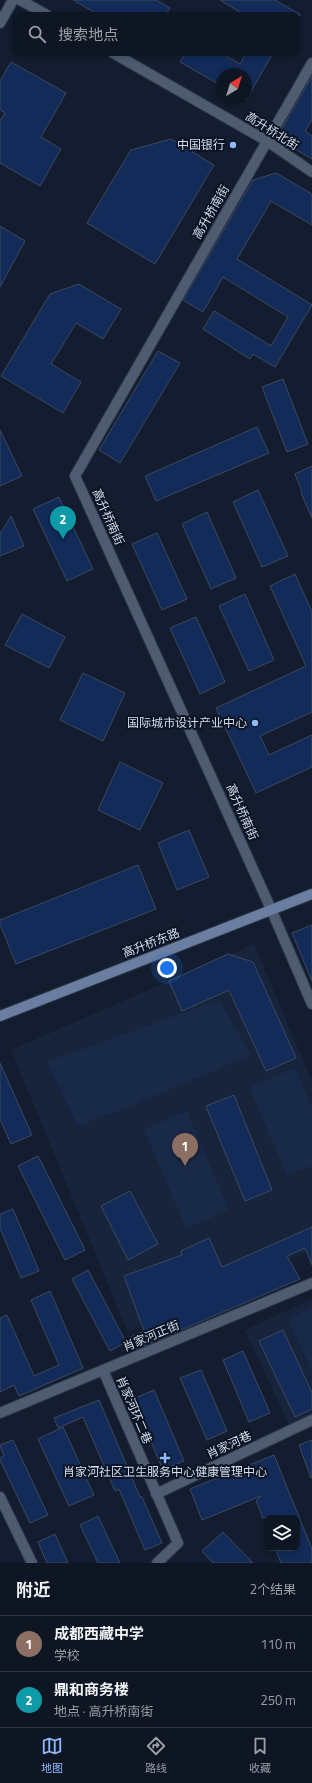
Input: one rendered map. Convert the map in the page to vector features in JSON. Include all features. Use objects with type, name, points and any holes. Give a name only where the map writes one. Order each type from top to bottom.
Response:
[{"type":"street","points":[[0,23],[13,0]]},
{"type":"street","points":[[20,0],[41,12]]},
{"type":"street","name":"高升桥北街","points":[[118,56],[267,141],[312,172]]},
{"type":"street","name":"高升桥南街","points":[[312,63],[75,476],[312,1004]]},
{"type":"street","name":"高升桥东路","points":[[0,1016],[312,894]]},
{"type":"street","name":"肖家河正街","points":[[0,1413],[312,1283]]},
{"type":"street","name":"肖家河环二巷","points":[[103,1370],[178,1543],[157,1563]]},
{"type":"street","name":"肖家河巷","points":[[156,1494],[312,1420]]},
{"type":"street","points":[[0,1497],[32,1563]]},
{"type":"shaded area","points":[[254,944],[312,1081],[312,1250],[128,1332],[11,1050]]},
{"type":"shaded area","points":[[219,1000],[251,1055],[133,1105],[78,1126],[47,1062]]},
{"type":"shaded area","points":[[295,1068],[312,1107],[312,1165],[287,1175],[249,1087]]},
{"type":"shaded area","points":[[187,1111],[229,1210],[186,1228],[144,1129]]},
{"type":"shaded area","points":[[312,1299],[312,1415],[289,1425],[245,1330]]},
{"type":"shaded area","points":[[312,1308],[312,1371],[288,1319]]},
{"type":"building","points":[[73,0],[156,0],[170,8],[167,12],[94,12]]},
{"type":"building","points":[[220,0],[275,0],[296,12],[240,12]]},
{"type":"building","points":[[183,56],[226,56],[240,64],[244,56],[271,56],[252,90],[252,68],[216,68],[216,83],[180,62]]},
{"type":"building","points":[[11,62],[66,93],[41,137],[61,149],[40,186],[0,163],[0,121],[5,113],[0,110],[0,81]]},
{"type":"building","points":[[312,76],[312,120],[305,131],[312,136],[312,159],[277,138]]},
{"type":"building","points":[[171,139],[214,165],[155,264],[87,223],[131,150]]},
{"type":"building","points":[[276,173],[312,194],[312,225],[271,201],[237,259],[312,305],[275,367],[253,354],[250,359],[203,329],[214,311],[271,346],[288,317],[223,277],[203,312],[183,300],[253,180]]},
{"type":"building","points":[[0,226],[25,241],[0,287]]},
{"type":"building","points":[[79,284],[121,309],[103,339],[76,323],[51,364],[81,382],[63,413],[1,376],[50,294]]},
{"type":"building","points":[[158,351],[180,363],[120,463],[99,450]]},
{"type":"building","points":[[283,379],[308,444],[287,452],[262,387]]},
{"type":"building","points":[[257,427],[269,453],[156,501],[145,476]]},
{"type":"building","points":[[0,430],[22,476],[0,486]]},
{"type":"building","points":[[312,466],[312,518],[301,493],[302,492],[295,474]]},
{"type":"building","points":[[258,490],[288,556],[262,567],[233,502]]},
{"type":"building","points":[[59,497],[93,569],[67,581],[33,509]]},
{"type":"building","points":[[207,512],[236,578],[211,589],[182,524]]},
{"type":"building","points":[[11,516],[24,546],[0,556],[0,534]]},
{"type":"building","points":[[157,533],[187,599],[162,610],[132,544]]},
{"type":"building","name":"国际城市设计产业中心","points":[[295,574],[312,612],[312,712],[260,736],[269,755],[312,735],[312,767],[256,793],[216,708],[306,666],[270,586]]},
{"type":"building","points":[[245,594],[274,660],[249,671],[219,606]]},
{"type":"building","points":[[22,614],[65,637],[49,668],[5,645]]},
{"type":"building","points":[[196,617],[225,682],[200,694],[170,628]]},
{"type":"building","points":[[83,673],[125,693],[103,741],[60,720]]},
{"type":"building","points":[[120,762],[163,783],[140,830],[98,810]]},
{"type":"building","points":[[189,830],[209,877],[177,890],[158,843]]},
{"type":"building","points":[[138,865],[156,909],[16,964],[0,924],[0,920]]},
{"type":"building","points":[[312,925],[312,981],[292,933]]},
{"type":"building","points":[[228,954],[253,962],[296,1058],[266,1071],[229,990],[182,1011],[169,981]]},
{"type":"building","points":[[0,1063],[32,1135],[11,1144],[0,1119]]},
{"type":"building","points":[[234,1095],[272,1190],[245,1201],[206,1106]]},
{"type":"building","points":[[38,1156],[85,1250],[65,1260],[18,1166]]},
{"type":"building","points":[[130,1191],[158,1244],[128,1260],[101,1206]]},
{"type":"building","points":[[13,1209],[39,1271],[21,1278],[0,1228],[0,1214]]},
{"type":"building","points":[[312,1227],[312,1265],[305,1248],[287,1256],[300,1279],[134,1350],[128,1338],[144,1331],[124,1276],[182,1255],[181,1251],[209,1238],[222,1267]]},
{"type":"building","points":[[88,1270],[126,1342],[110,1351],[72,1279]]},
{"type":"building","points":[[50,1291],[83,1368],[19,1396],[14,1385],[0,1392],[0,1318],[7,1315],[34,1376],[59,1365],[31,1300]]},
{"type":"building","points":[[283,1330],[312,1393],[312,1409],[295,1417],[259,1341]]},
{"type":"building","points":[[243,1351],[270,1413],[249,1422],[223,1360]]},
{"type":"building","points":[[201,1370],[227,1431],[207,1440],[180,1378]]},
{"type":"building","points":[[154,1390],[184,1461],[163,1470],[133,1399]]},
{"type":"building","points":[[99,1400],[140,1497],[142,1497],[162,1543],[145,1550],[119,1489],[115,1491],[83,1417],[58,1428],[54,1418]]},
{"type":"building","points":[[63,1427],[94,1495],[69,1506],[38,1439]]},
{"type":"building","points":[[13,1440],[48,1515],[30,1523],[0,1460],[0,1458],[4,1456],[0,1445]]},
{"type":"building","points":[[312,1440],[312,1477],[311,1478],[299,1445]]},
{"type":"building","points":[[274,1455],[298,1515],[264,1515],[263,1518],[256,1501],[261,1496],[202,1520],[190,1489]]},
{"type":"building","points":[[98,1516],[120,1563],[98,1563],[80,1525]]},
{"type":"building","points":[[300,1519],[312,1549],[312,1563],[281,1563],[276,1551],[300,1551]]},
{"type":"building","points":[[223,1532],[253,1563],[213,1563],[202,1551]]},
{"type":"building","points":[[55,1534],[68,1563],[47,1563],[38,1542]]},
{"type":"place","name":"中国银行","points":[[233,145]]},
{"type":"place","name":"鼎和商务楼","points":[[63,539]]},
{"type":"place","name":"国际城市设计产业中心","points":[[255,723]]},
{"type":"place","name":"成都西藏中学","points":[[185,1166]]},
{"type":"place","name":"肖家河社区卫生服务中心健康管理中心","points":[[165,1458]]}]
